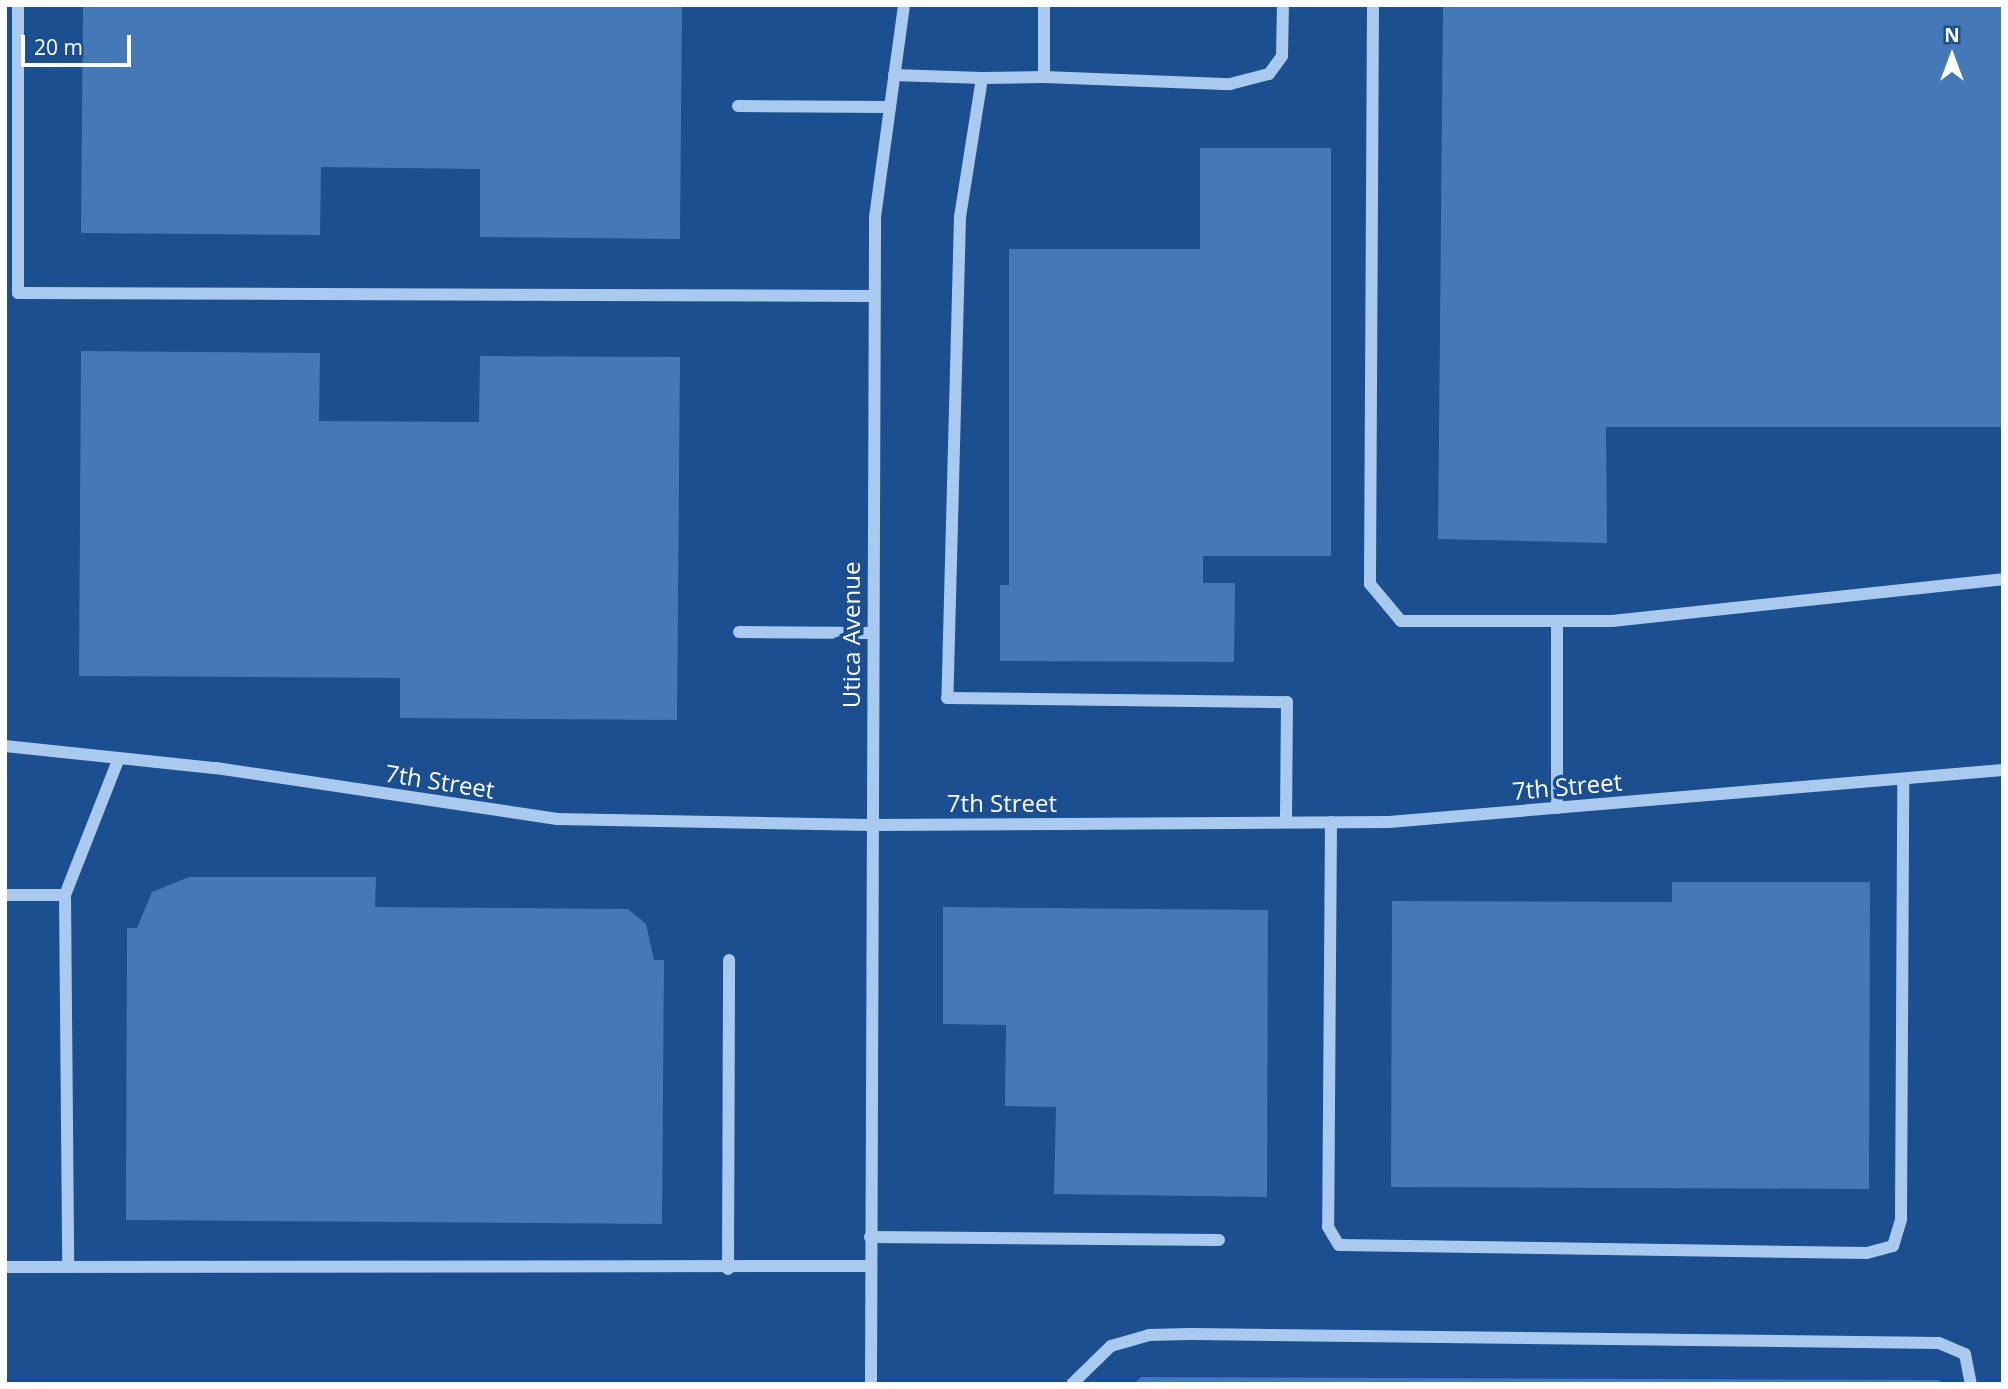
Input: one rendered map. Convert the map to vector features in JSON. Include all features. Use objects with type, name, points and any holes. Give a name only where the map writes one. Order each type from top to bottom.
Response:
[{"type":"street","points":[[18,5],[18,293],[874,296]]},
{"type":"street","name":"Utica Avenue","points":[[870,1384],[875,217],[904,5]]},
{"type":"street","points":[[1044,5],[1044,77]]},
{"type":"street","points":[[894,75],[1230,84],[1269,75],[1282,56],[1283,5]]},
{"type":"street","points":[[1373,5],[1370,583],[1401,621],[1612,621],[2003,579]]},
{"type":"street","points":[[982,78],[960,217],[947,698],[1287,702],[1286,822]]},
{"type":"street","points":[[738,106],[890,107]]},
{"type":"street","points":[[1557,808],[1558,621]]},
{"type":"street","points":[[739,632],[872,633]]},
{"type":"street","name":"7th Street","points":[[5,746],[119,758],[557,819],[871,825],[1331,822],[1557,808],[2003,771]]},
{"type":"street","points":[[68,1265],[65,895],[119,758]]},
{"type":"street","points":[[1331,822],[1328,1227],[1339,1245],[1867,1253],[1893,1246],[1901,1219],[1903,781]]},
{"type":"street","points":[[5,895],[65,895]]},
{"type":"street","points":[[728,1269],[729,960]]},
{"type":"street","points":[[870,1237],[1219,1240]]},
{"type":"street","points":[[5,1267],[68,1265],[728,1269],[870,1266]]},
{"type":"street","points":[[1072,1384],[1111,1346],[1149,1335],[1191,1334],[1938,1343],[1965,1354],[1971,1384]]},
{"type":"building","points":[[83,5],[682,5],[680,239],[480,237],[480,169],[321,167],[320,235],[81,233]]},
{"type":"building","points":[[1443,5],[2003,5],[2003,427],[1606,427],[1607,543],[1438,539]]},
{"type":"building","points":[[1200,148],[1331,148],[1331,556],[1203,556],[1203,583],[1235,583],[1234,662],[1000,661],[1000,585],[1009,585],[1009,249],[1200,249]]},
{"type":"building","points":[[81,351],[320,353],[319,421],[479,422],[480,356],[680,357],[677,720],[400,718],[400,678],[79,676]]},
{"type":"building","points":[[189,877],[376,877],[375,907],[628,909],[646,924],[654,960],[664,960],[662,1224],[126,1220],[127,928],[137,928],[152,892]]},
{"type":"building","points":[[1672,882],[1870,882],[1869,1189],[1391,1187],[1392,901],[1672,902]]},
{"type":"building","points":[[943,907],[1268,910],[1267,1197],[1054,1194],[1056,1107],[1005,1106],[1006,1025],[943,1024]]},
{"type":"building","points":[[1141,1377],[1940,1380],[1940,1384],[1134,1384]]}]
